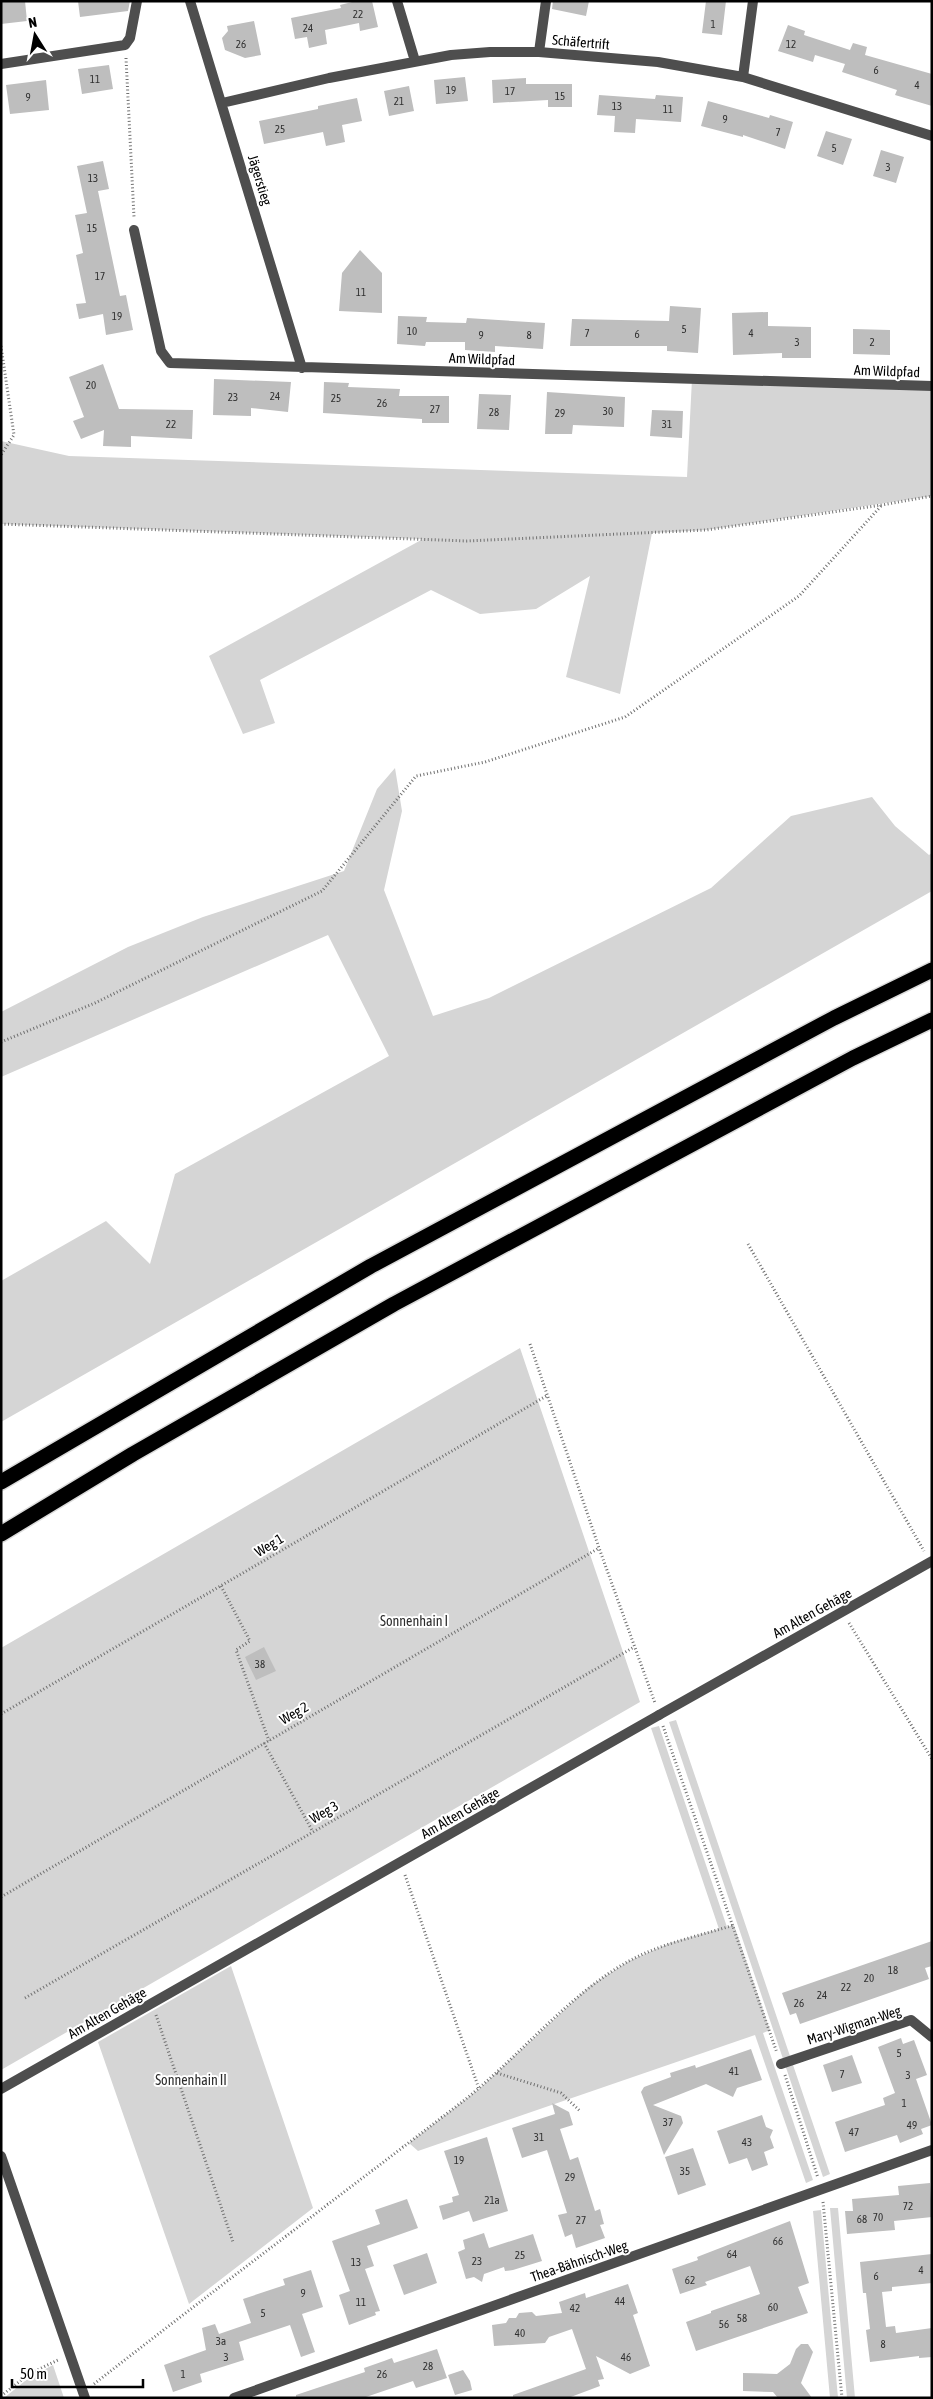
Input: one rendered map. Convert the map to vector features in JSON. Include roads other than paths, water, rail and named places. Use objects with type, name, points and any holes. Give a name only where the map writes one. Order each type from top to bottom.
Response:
[{"type":"highway","points":[[1,1482],[371,1266],[834,1018],[932,970]]},
{"type":"highway","points":[[1,1534],[133,1454],[394,1304],[853,1058],[932,1020]]},
{"type":"street","points":[[1,64],[125,45],[130,38],[137,1]]},
{"type":"street","name":"Jägerstieg","points":[[190,1],[302,368]]},
{"type":"street","points":[[397,1],[415,61]]},
{"type":"street","points":[[539,52],[546,1]]},
{"type":"street","points":[[743,77],[753,1]]},
{"type":"street","name":"Schäfertrift","points":[[222,103],[329,78],[452,55],[490,52],[539,52],[658,62],[743,77],[932,136]]},
{"type":"street","name":"Am Wildpfad","points":[[134,230],[161,351],[170,363],[932,386]]},
{"type":"street","name":"Am Alten Gehäge","points":[[1,2088],[931,1561]]},
{"type":"street","name":"Mary-Wigman-Weg","points":[[782,2064],[911,2020],[932,2037]]},
{"type":"street","name":"Thea-Bähnisch-Weg","points":[[234,2398],[932,2150]]},
{"type":"street","points":[[1,2156],[84,2395]]},
{"type":"park label","name":"Sonnenhain I","points":[[414,1621]]},
{"type":"park label","name":"Sonnenhain II","points":[[191,2080]]}]
